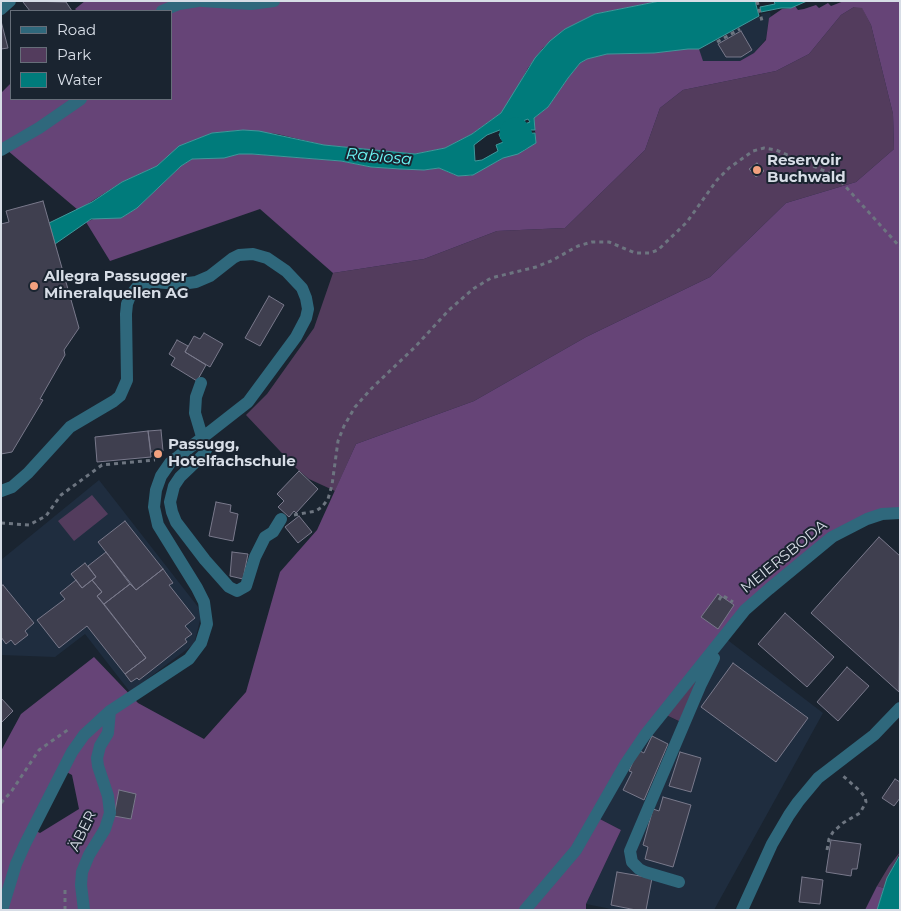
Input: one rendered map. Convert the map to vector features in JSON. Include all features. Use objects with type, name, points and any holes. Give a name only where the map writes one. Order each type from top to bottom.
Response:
[{"type":"street","points":[[1,9],[10,1]]},
{"type":"street","points":[[164,10],[179,4],[200,1],[251,4],[274,1]]},
{"type":"street","points":[[1,150],[39,128],[80,100]]},
{"type":"street","points":[[1,491],[12,486],[28,474],[70,426],[120,396],[127,374],[126,314],[128,304],[134,291],[145,283],[181,284],[196,282],[210,276],[226,262],[239,255],[253,254],[260,255],[286,271],[302,288],[308,309],[306,318],[296,337],[255,393],[239,411],[170,463],[164,471],[156,490],[154,507],[161,531],[204,602],[207,613],[202,643],[190,659],[105,715],[78,742],[32,829],[16,864],[2,910]]},
{"type":"street","points":[[201,384],[197,392],[195,407],[196,419],[206,448],[205,452],[176,481],[171,496],[171,507],[176,522],[205,560],[232,589],[239,590],[246,586],[255,557],[265,537],[273,532],[281,519]]},
{"type":"street","name":"MEIERSBODA","points":[[727,634],[753,603],[832,537],[867,519],[882,514],[900,512]]},
{"type":"street","points":[[678,882],[640,869],[632,862],[630,852],[701,684],[727,634]]},
{"type":"street","points":[[525,910],[576,850],[626,763],[645,735],[727,634]]},
{"type":"street","points":[[742,910],[768,853],[789,815],[808,790],[833,766],[874,735],[900,708]]},
{"type":"street","name":"ÄBER","points":[[84,910],[81,891],[82,872],[91,850],[105,829],[110,813],[108,796],[97,758],[100,746],[108,733],[105,715]]},
{"type":"path","points":[[757,1],[761,20]]},
{"type":"path","points":[[717,42],[740,29]]},
{"type":"path","points":[[281,519],[316,511],[325,504],[330,492],[338,441],[355,407],[449,310],[473,289],[491,278],[536,267],[578,246],[592,242],[609,242],[635,253],[650,253],[658,250],[687,222],[717,180],[729,168],[753,151],[764,148],[776,150],[836,176],[900,247]]},
{"type":"path","points":[[1,524],[31,524],[50,514],[61,495],[102,465],[152,460],[170,463]]},
{"type":"path","points":[[719,600],[722,595],[735,604]]},
{"type":"path","points":[[1,803],[11,792],[38,750],[77,724],[105,715]]},
{"type":"path","points":[[827,850],[833,832],[843,823],[860,813],[866,802],[865,797],[860,791],[833,766]]},
{"type":"shaded area","points":[[85,1],[660,1],[595,14],[565,29],[543,48],[528,68],[509,103],[501,113],[472,134],[445,148],[415,154],[324,145],[277,134],[243,130],[212,133],[180,146],[157,166],[122,182],[78,210],[1,145],[1,93],[10,84],[10,100],[172,100],[172,10],[75,9]]},
{"type":"shaded area","points":[[844,1],[900,1],[900,513],[867,519],[769,589],[662,713],[596,817],[621,830],[586,904],[586,910],[1,910],[1,751],[21,714],[94,657],[138,703],[204,739],[246,692],[280,572],[317,530],[356,444],[474,401],[586,337],[710,277],[786,203],[856,182],[894,149],[893,114],[871,25],[862,8],[854,7],[841,15],[809,54],[776,71],[683,90],[660,108],[645,150],[565,228],[497,231],[424,259],[333,273],[260,209],[110,261],[86,222],[96,218],[121,218],[137,208],[181,166],[192,159],[223,158],[239,154],[252,154],[341,161],[371,167],[424,170],[439,168],[455,175],[470,176],[536,143],[534,118],[548,107],[580,63],[587,59],[607,54],[654,53],[692,48],[699,49],[703,61],[740,61],[754,53],[766,40],[769,18],[782,9],[795,6],[798,10],[816,5],[819,8],[828,3],[831,6]],"holes":[[[63,770],[72,775],[79,809],[40,833],[32,829]]]},
{"type":"shaded area","points":[[770,12],[771,17],[769,18],[766,39],[754,53],[740,61],[702,61],[699,49],[759,16],[759,18],[762,18],[761,14]]},
{"type":"shaded area","points":[[99,480],[202,612],[194,644],[130,692],[85,634],[55,657],[1,655],[1,560]]},
{"type":"shaded area","points":[[725,638],[823,713],[714,910],[616,910],[586,904],[621,830],[596,817],[662,713],[684,724]]},
{"type":"shaded area","points":[[877,886],[884,888],[877,910],[865,910]]},
{"type":"green space","points":[[854,7],[862,7],[871,25],[893,114],[894,149],[856,182],[786,203],[710,277],[586,337],[474,401],[356,444],[335,491],[309,479],[296,468],[246,415],[267,394],[314,328],[333,273],[424,259],[497,231],[565,228],[645,150],[660,108],[683,90],[776,71],[809,54],[841,15]]},
{"type":"green space","points":[[92,495],[108,514],[74,541],[58,521]]},
{"type":"green space","points":[[699,667],[685,724],[662,713]]},
{"type":"green space","points":[[900,852],[884,888],[877,886],[889,866]]},
{"type":"water","name":"Rabiosa","points":[[660,1],[755,1],[759,16],[699,49],[654,53],[607,54],[587,59],[580,63],[548,107],[534,118],[535,130],[523,130],[501,139],[499,134],[530,122],[528,119],[487,135],[474,145],[475,161],[482,160],[498,151],[496,145],[523,134],[535,133],[536,143],[518,154],[503,158],[473,175],[458,176],[439,168],[424,170],[371,167],[341,161],[252,154],[239,154],[224,158],[192,159],[181,166],[137,208],[121,218],[91,219],[55,244],[49,223],[92,202],[122,182],[157,166],[179,146],[212,133],[243,130],[259,131],[324,145],[415,154],[445,148],[472,134],[501,113],[535,58],[550,41],[565,29],[595,14]]},
{"type":"water","points":[[774,1],[807,1],[791,8],[761,12],[760,7],[775,4]]},
{"type":"water","points":[[900,855],[900,910],[877,910],[887,878]]},
{"type":"building","points":[[23,2],[66,2],[71,10],[29,10]]},
{"type":"building","points":[[1,21],[8,48],[1,49]]},
{"type":"building","points":[[741,31],[752,50],[741,57],[726,57],[718,44]]},
{"type":"building","name":"Reservoir Buchwald","points":[[757,163],[764,171],[756,177],[749,169]]},
{"type":"building","name":"Allegra Passugger Mineralquellen AG","points":[[43,201],[79,328],[64,350],[65,355],[40,399],[43,400],[12,452],[1,454],[1,224],[9,222],[6,211]]},
{"type":"building","points":[[269,296],[284,305],[260,346],[245,338]]},
{"type":"building","points":[[204,333],[223,344],[210,367],[185,352],[194,336],[200,339]]},
{"type":"building","points":[[177,340],[188,346],[185,352],[206,365],[197,381],[171,365],[175,358],[169,354]]},
{"type":"building","points":[[161,430],[163,451],[151,452],[148,431]]},
{"type":"building","points":[[148,431],[151,457],[97,462],[95,437]]},
{"type":"building","points":[[299,471],[318,489],[296,513],[294,511],[289,517],[278,507],[284,501],[277,494]]},
{"type":"building","points":[[216,502],[231,505],[230,512],[238,514],[233,541],[209,536]]},
{"type":"building","points":[[299,516],[312,532],[298,543],[285,527]]},
{"type":"building","points":[[125,521],[163,569],[136,590],[98,542]]},
{"type":"building","points":[[879,537],[900,556],[899,692],[811,613]]},
{"type":"building","points":[[106,552],[130,584],[104,604],[97,596],[102,592],[92,580],[96,577],[88,566]]},
{"type":"building","points":[[232,552],[248,554],[243,579],[230,576]]},
{"type":"building","points":[[85,563],[96,577],[82,588],[71,574]]},
{"type":"building","points":[[163,569],[173,583],[169,585],[195,618],[185,626],[192,634],[185,639],[187,642],[162,662],[139,680],[137,678],[131,682],[125,674],[146,658],[104,604],[130,584],[136,590]]},
{"type":"building","points":[[76,580],[82,588],[92,580],[102,592],[97,596],[146,658],[125,674],[87,626],[59,648],[37,620],[65,599],[60,593]]},
{"type":"building","points":[[3,585],[34,623],[25,631],[28,635],[15,645],[11,640],[6,644],[1,637],[1,586]]},
{"type":"building","points":[[718,594],[734,605],[718,629],[701,617]]},
{"type":"building","points":[[785,613],[834,657],[807,687],[758,644]]},
{"type":"building","points":[[733,663],[808,718],[776,762],[701,707]]},
{"type":"building","points":[[847,667],[869,686],[838,721],[817,702]]},
{"type":"building","points":[[1,698],[13,711],[1,723]]},
{"type":"building","points":[[652,736],[668,744],[644,800],[623,790],[632,772],[629,771],[638,750],[644,753]]},
{"type":"building","points":[[680,752],[701,758],[691,792],[669,786]]},
{"type":"building","points":[[895,779],[900,782],[900,798],[894,806],[882,798]]},
{"type":"building","points":[[119,790],[136,794],[131,819],[114,816]]},
{"type":"building","points":[[663,797],[691,805],[673,867],[645,859],[648,847],[643,845],[653,809],[659,811]]},
{"type":"building","points":[[831,840],[861,844],[857,869],[852,869],[851,876],[826,872]]},
{"type":"building","points":[[617,872],[652,878],[646,910],[611,905]]},
{"type":"building","points":[[802,877],[823,880],[820,904],[799,902]]},
{"type":"place","name":"Reservoir Buchwald","points":[[757,170]]},
{"type":"place","name":"Allegra Passugger Mineralquellen AG","points":[[34,286]]},
{"type":"place","name":"Passugg, Hotelfachschule","points":[[158,454]]}]
